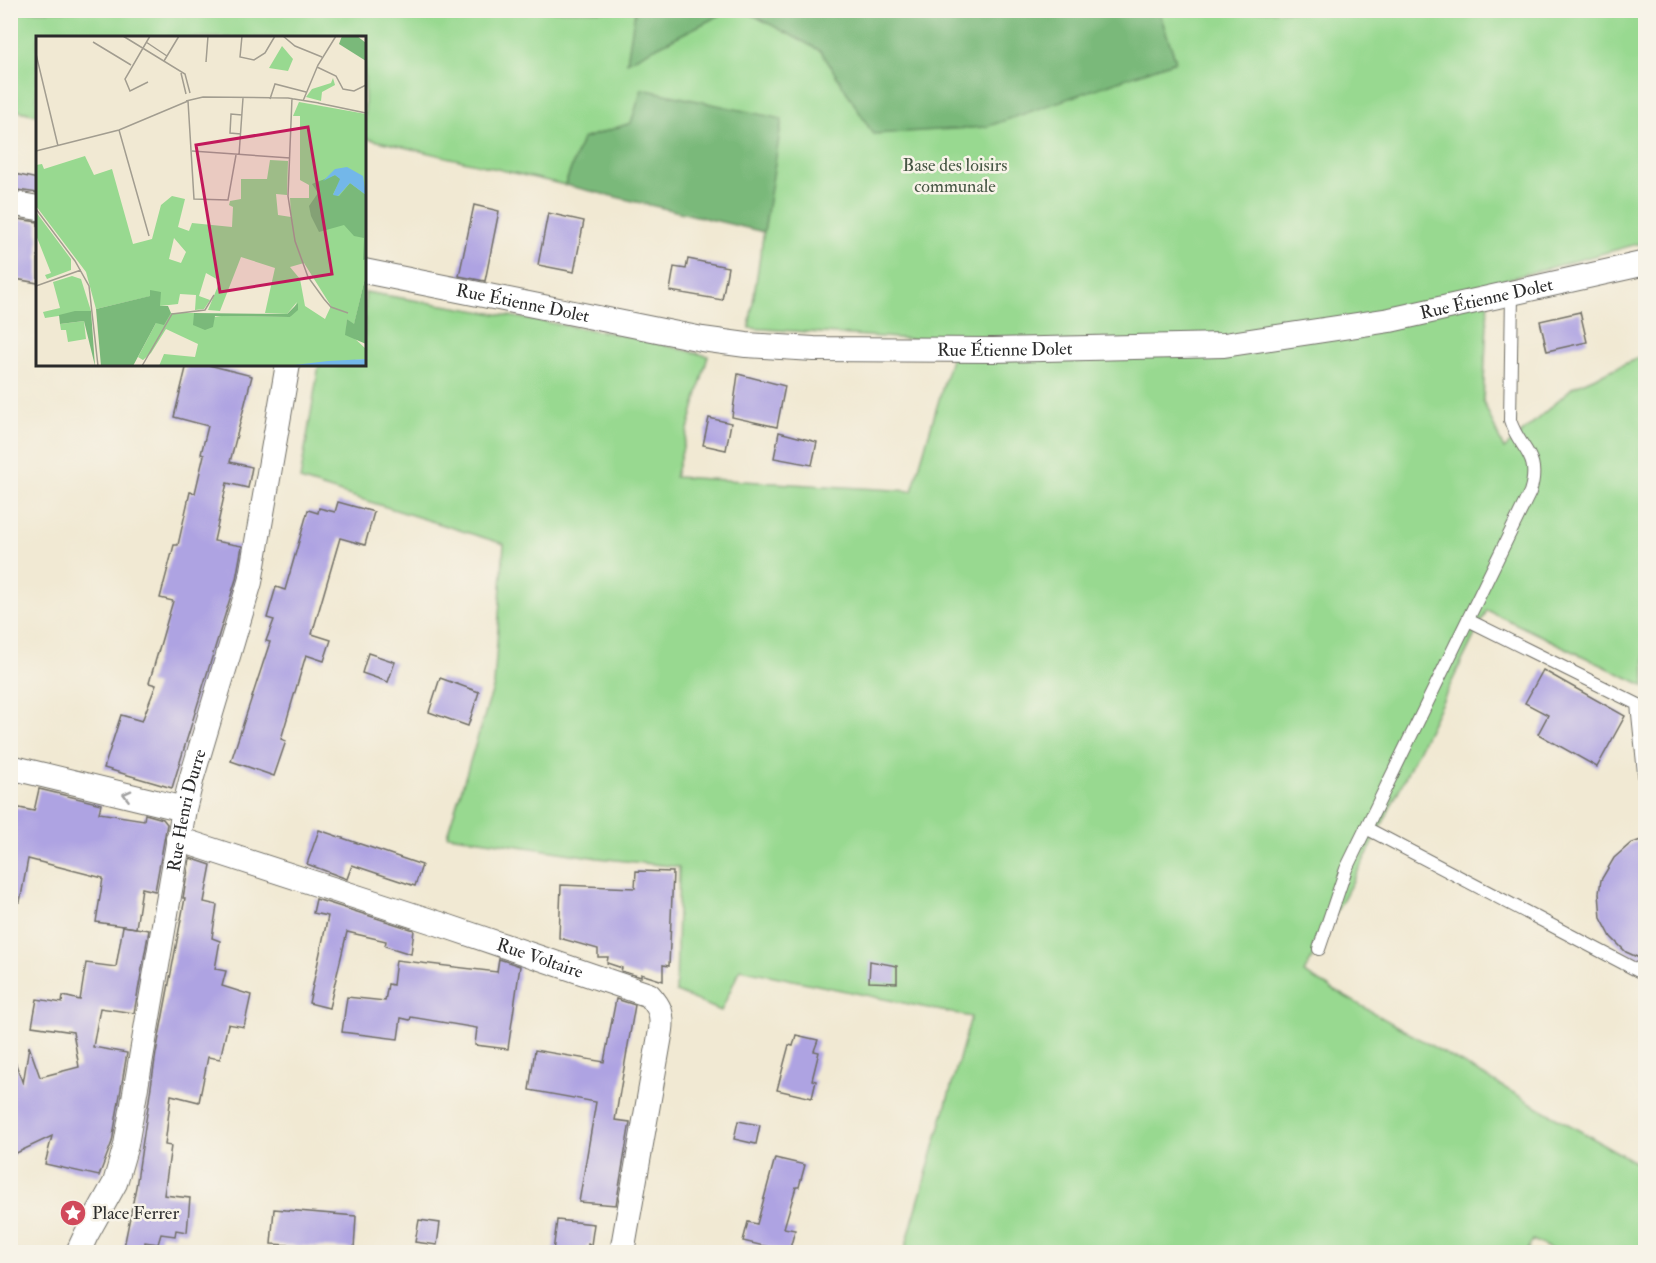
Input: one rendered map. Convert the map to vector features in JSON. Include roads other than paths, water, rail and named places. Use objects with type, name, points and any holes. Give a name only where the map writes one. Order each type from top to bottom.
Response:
[{"type":"street","points":[[10,203],[36,208]]},
{"type":"street","name":"Rue Étienne Dolet","points":[[366,271],[702,339],[746,345],[814,349],[993,350],[1224,345],[1382,322],[1646,263]]},
{"type":"street","name":"Rue Henri Durre","points":[[78,1252],[115,1183],[122,1161],[184,809],[246,596],[288,366]]},
{"type":"street","points":[[10,767],[184,809]]},
{"type":"street","name":"Rue Voltaire","points":[[178,839],[649,995],[660,1008],[663,1018],[622,1252]]},
{"type":"lane","points":[[1318,949],[1337,890],[1533,481],[1533,462],[1512,428],[1510,420],[1512,294]]},
{"type":"lane","points":[[1468,620],[1637,704],[1646,793]]},
{"type":"lane","points":[[1366,828],[1646,975]]},
{"type":"place","name":"Place Ferrer","points":[[73,1213]]},
{"type":"park label","name":"Base des loisirs communale","points":[[955,175]]}]
